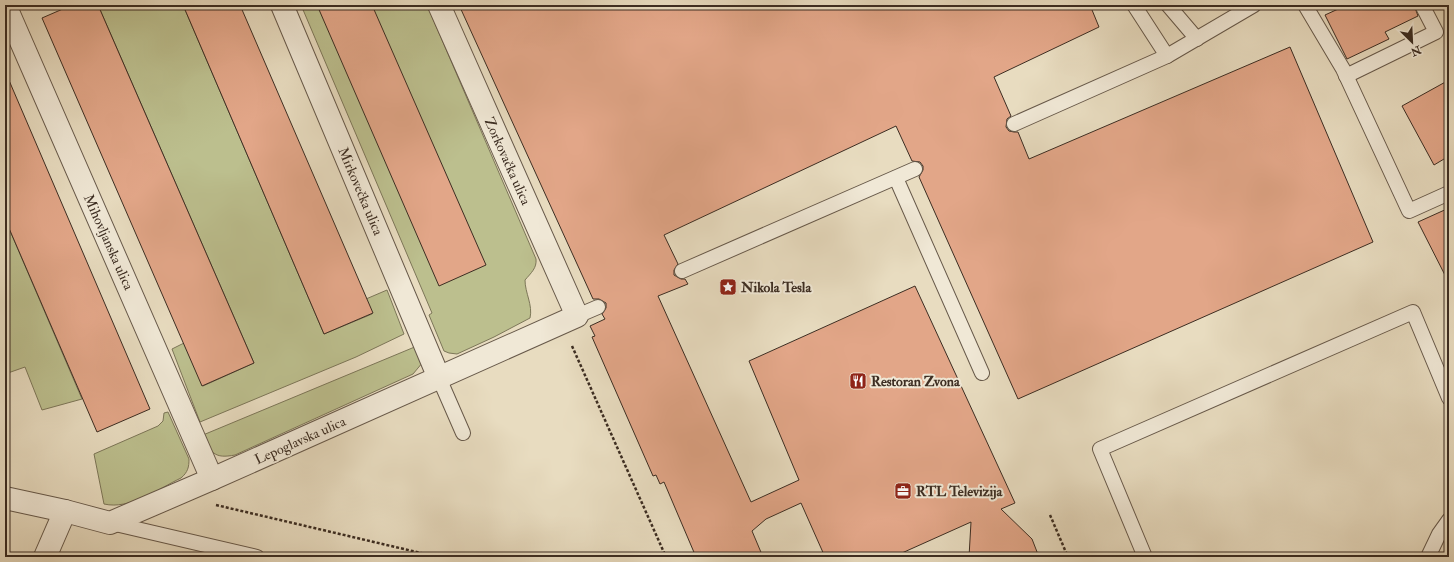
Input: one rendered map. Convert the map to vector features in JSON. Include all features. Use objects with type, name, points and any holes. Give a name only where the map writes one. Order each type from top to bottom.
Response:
[{"type":"street","name":"Mihovljanska ulica","points":[[5,5],[212,479]]},
{"type":"street","name":"Mirkovečka ulica","points":[[282,5],[439,378]]},
{"type":"street","name":"Zorkovačka ulica","points":[[439,5],[577,316]]},
{"type":"street","name":"Lepoglavska ulica","points":[[110,523],[577,316]]},
{"type":"street","points":[[5,498],[110,523]]},
{"type":"street","points":[[45,557],[66,512]]},
{"type":"lane","points":[[1134,5],[1167,56]]},
{"type":"lane","points":[[1168,5],[1196,39]]},
{"type":"lane","points":[[1014,124],[1167,56],[1254,5]]},
{"type":"lane","points":[[1305,5],[1346,76],[1408,211],[1449,193]]},
{"type":"lane","points":[[1346,76],[1436,32],[1422,5]]},
{"type":"lane","points":[[682,271],[916,169]]},
{"type":"lane","points":[[896,178],[982,373]]},
{"type":"lane","points":[[577,316],[598,307]]},
{"type":"lane","points":[[1145,557],[1100,450],[1413,312],[1449,398]]},
{"type":"lane","points":[[439,378],[463,433]]},
{"type":"lane","points":[[1428,557],[1439,534],[1449,520]]},
{"type":"lane","points":[[110,523],[257,557]]},
{"type":"path","points":[[574,351],[666,557]]},
{"type":"path","points":[[209,504],[438,557]]},
{"type":"path","points":[[1050,515],[1068,557]]},
{"type":"green space","points":[[98,5],[183,5],[324,334],[372,314],[366,299],[387,290],[404,334],[356,357],[200,422],[172,349],[184,343],[203,386],[254,363]]},
{"type":"green space","points":[[301,5],[427,5],[536,259],[535,268],[525,280],[530,304],[530,318],[457,354],[444,351],[429,315],[432,313]]},
{"type":"green space","points":[[5,219],[82,399],[42,410],[25,367],[5,374]]},
{"type":"green space","points":[[417,346],[423,362],[413,374],[235,455],[222,456],[214,453],[208,446],[203,435]]},
{"type":"green space","points":[[168,412],[189,459],[185,474],[181,478],[153,493],[134,501],[114,505],[104,504],[94,454],[158,426],[163,421],[164,413]]},
{"type":"building","points":[[72,5],[98,5],[254,363],[202,386],[42,18]]},
{"type":"building","points":[[183,5],[240,5],[373,313],[324,334]]},
{"type":"building","points":[[317,5],[372,5],[486,265],[439,286]]},
{"type":"building","points":[[459,5],[1090,5],[1099,27],[994,77],[1011,116],[1007,119],[1006,127],[1009,131],[1018,132],[1029,159],[1290,47],[1373,242],[1018,399],[919,177],[923,170],[923,166],[920,162],[912,161],[896,126],[664,235],[678,264],[674,270],[674,275],[681,279],[685,279],[688,284],[658,296],[751,502],[799,480],[749,361],[915,286],[1015,503],[1001,509],[1032,539],[1039,557],[969,557],[971,522],[893,557],[825,557],[801,503],[766,519],[752,531],[763,557],[696,557],[664,482],[660,484],[656,475],[653,476],[592,337],[595,336],[590,326],[605,319],[602,314],[606,308],[606,303],[599,299],[593,299]]},
{"type":"building","points":[[1347,5],[1414,5],[1418,16],[1385,32],[1389,39],[1347,59],[1325,15]]},
{"type":"building","points":[[5,71],[150,409],[97,432],[5,219]]},
{"type":"building","points":[[1449,80],[1449,156],[1434,165],[1402,106]]},
{"type":"building","points":[[1449,208],[1449,283],[1418,222]]},
{"type":"place","name":"Nikola Tesla","points":[[728,287]]},
{"type":"place","name":"Restoran Zvona","points":[[858,381]]},
{"type":"place","name":"RTL Televizija","points":[[903,491]]}]
